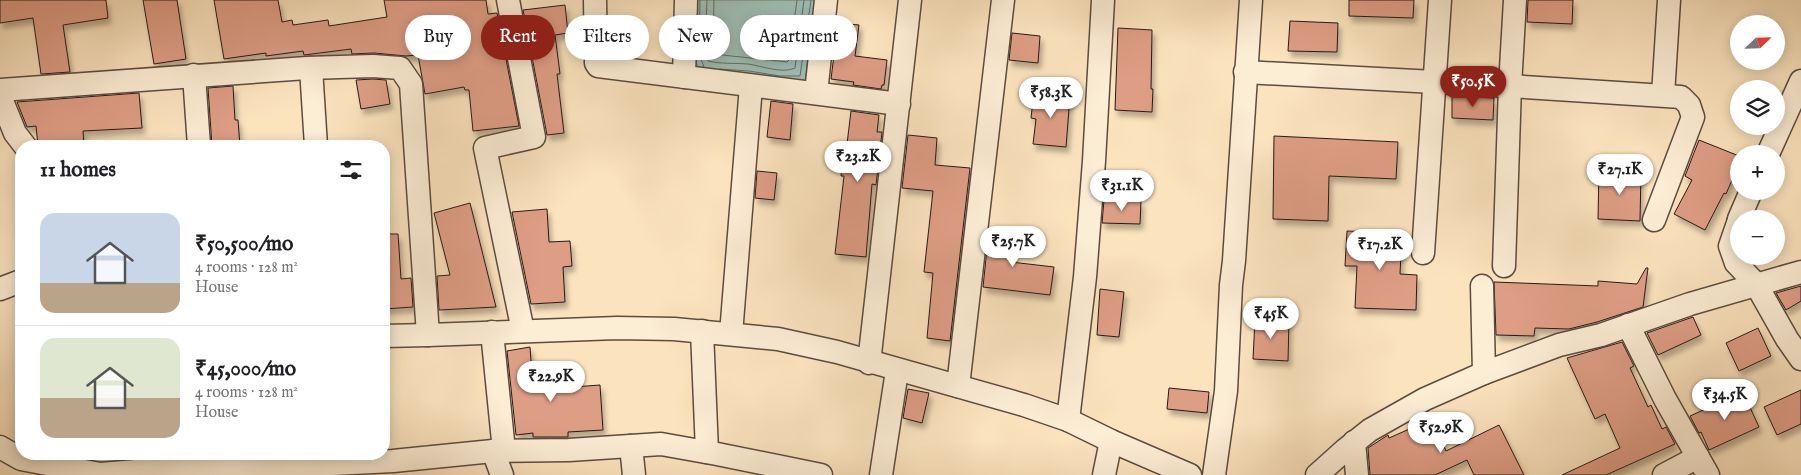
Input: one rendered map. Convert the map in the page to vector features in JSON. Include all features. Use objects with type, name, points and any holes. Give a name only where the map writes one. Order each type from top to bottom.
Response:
[{"type":"street","points":[[508,0],[534,137],[485,148],[523,331]]},
{"type":"street","points":[[595,0],[596,63],[598,66],[899,104]]},
{"type":"street","points":[[684,77],[686,0]]},
{"type":"street","points":[[816,94],[826,0]]},
{"type":"street","points":[[869,363],[910,0]]},
{"type":"street","points":[[958,386],[1003,0]]},
{"type":"street","points":[[1068,420],[1085,277],[1104,0]]},
{"type":"street","points":[[1214,475],[1226,391],[1231,285],[1251,0]]},
{"type":"street","points":[[1422,253],[1440,0]]},
{"type":"street","points":[[1504,266],[1515,0]]},
{"type":"street","points":[[1663,95],[1668,0]]},
{"type":"street","points":[[0,90],[311,68],[373,66],[400,68],[411,84],[428,336]]},
{"type":"street","points":[[311,68],[316,140]]},
{"type":"street","points":[[1245,72],[1681,97],[1689,105],[1693,117],[1654,220]]},
{"type":"street","points":[[194,75],[199,140]]},
{"type":"street","points":[[1773,145],[1795,107],[1801,81]]},
{"type":"street","points":[[731,334],[751,86]]},
{"type":"street","points":[[0,96],[15,133],[20,140]]},
{"type":"street","points":[[1738,265],[1756,284],[1787,339],[1801,359]]},
{"type":"street","points":[[1317,475],[1370,430],[1425,399],[1484,373],[1559,345],[1601,335],[1756,284],[1801,272]]},
{"type":"street","points":[[0,289],[15,283]]},
{"type":"street","points":[[1482,286],[1484,373]]},
{"type":"street","points":[[1628,325],[1665,399],[1703,466],[1664,475]]},
{"type":"street","points":[[390,336],[617,328],[702,331],[778,340],[837,352],[897,371],[958,386],[1068,420],[1190,475]]},
{"type":"street","points":[[702,331],[707,452]]},
{"type":"street","points":[[492,332],[502,475]]},
{"type":"street","points":[[881,475],[897,371]]},
{"type":"street","points":[[1104,475],[1111,441]]},
{"type":"street","points":[[1354,442],[1357,475]]},
{"type":"street","points":[[0,447],[19,467],[100,474],[272,460],[393,461],[499,451],[661,444],[822,475]]},
{"type":"street","points":[[631,446],[634,475]]},
{"type":"water","points":[[695,0],[816,0],[814,15],[740,15],[740,60],[808,60],[805,81],[702,73],[696,60],[730,60],[730,15],[694,15]]},
{"type":"building","points":[[0,0],[106,0],[108,18],[63,25],[70,72],[41,74],[33,18],[0,23]]},
{"type":"building","points":[[143,0],[177,0],[186,59],[154,64]]},
{"type":"building","points":[[214,0],[278,0],[282,22],[292,20],[293,25],[328,20],[329,26],[387,17],[384,0],[486,0],[488,14],[497,13],[497,15],[481,15],[481,60],[506,60],[519,126],[473,131],[469,90],[465,90],[464,87],[425,94],[419,60],[471,60],[471,15],[405,15],[405,56],[374,53],[352,54],[351,49],[304,55],[303,51],[266,56],[266,53],[224,59]]},
{"type":"building","points":[[1349,0],[1414,0],[1413,18],[1349,16]]},
{"type":"building","points":[[1528,0],[1573,0],[1572,24],[1527,22]]},
{"type":"building","points":[[565,5],[565,33],[555,35],[555,15],[524,15],[523,10]]},
{"type":"building","points":[[1290,21],[1338,23],[1337,52],[1288,51]]},
{"type":"building","points":[[857,25],[859,25],[857,40]]},
{"type":"building","points":[[1118,28],[1152,30],[1152,112],[1115,110]]},
{"type":"building","points":[[1012,33],[1040,36],[1038,63],[1009,60]]},
{"type":"building","points":[[555,35],[560,74],[557,74],[564,133],[547,135],[533,60],[555,60]]},
{"type":"building","points":[[857,56],[887,60],[884,85],[882,85],[881,89],[853,85],[854,82],[831,79],[833,60],[857,60]]},
{"type":"building","points":[[356,80],[386,80],[390,104],[361,109]]},
{"type":"building","points":[[233,86],[235,120],[238,120],[240,140],[212,140],[208,88]]},
{"type":"building","points":[[1034,91],[1070,96],[1066,147],[1033,144],[1036,119],[1031,118]]},
{"type":"building","points":[[139,93],[142,128],[83,131],[84,140],[37,140],[36,126],[27,127],[17,102]]},
{"type":"building","points":[[1452,96],[1494,98],[1493,120],[1452,118]]},
{"type":"building","points":[[771,101],[793,104],[790,140],[767,137]]},
{"type":"building","points":[[851,111],[879,115],[877,132],[882,132],[876,185],[872,184],[866,257],[835,254],[844,176],[841,176],[844,143],[847,144]]},
{"type":"building","points":[[908,135],[937,138],[935,165],[970,168],[950,341],[927,338],[933,273],[924,272],[933,191],[902,188]]},
{"type":"building","points":[[1274,136],[1398,142],[1396,179],[1329,176],[1328,221],[1273,219]]},
{"type":"building","points":[[1699,140],[1730,152],[1730,185],[1705,230],[1674,214],[1692,180],[1685,176]]},
{"type":"building","points":[[1599,170],[1641,172],[1640,221],[1598,219]]},
{"type":"building","points":[[757,171],[777,173],[774,200],[755,198]]},
{"type":"building","points":[[1104,200],[1141,201],[1140,224],[1102,223]]},
{"type":"building","points":[[470,203],[496,307],[439,310],[437,276],[450,275],[434,213]]},
{"type":"building","points":[[547,209],[549,242],[570,241],[572,266],[563,267],[565,302],[531,304],[512,212]]},
{"type":"building","points":[[989,230],[1014,233],[1011,262],[1054,267],[1050,295],[983,287]]},
{"type":"building","points":[[1347,231],[1402,233],[1400,274],[1417,275],[1416,310],[1355,308],[1357,266],[1345,266]]},
{"type":"building","points":[[390,234],[398,234],[401,279],[411,278],[413,307],[390,309]]},
{"type":"building","points":[[1646,268],[1648,268],[1643,307],[1569,329],[1535,328],[1534,336],[1496,335],[1494,282],[1598,286],[1598,281],[1637,284]]},
{"type":"building","points":[[1801,286],[1801,301],[1786,310],[1776,293]]},
{"type":"building","points":[[1100,289],[1124,292],[1119,337],[1097,335]]},
{"type":"building","points":[[1693,317],[1701,335],[1658,355],[1647,333]]},
{"type":"building","points":[[1255,320],[1289,321],[1288,361],[1253,359]]},
{"type":"building","points":[[1758,328],[1771,356],[1739,371],[1726,343]]},
{"type":"building","points":[[1622,342],[1634,366],[1630,368],[1648,407],[1651,405],[1662,429],[1666,427],[1675,444],[1606,475],[1562,475],[1620,448],[1605,414],[1595,419],[1567,358]]},
{"type":"building","points":[[530,347],[533,390],[600,385],[603,430],[568,432],[568,437],[533,437],[533,433],[516,435],[507,351]]},
{"type":"building","points":[[1169,388],[1209,392],[1207,413],[1167,409]]},
{"type":"building","points":[[908,389],[929,393],[922,423],[903,418]]},
{"type":"building","points":[[1801,390],[1801,424],[1777,435],[1764,407]]},
{"type":"building","points":[[1743,392],[1759,427],[1709,450],[1701,432],[1699,433],[1690,416]]},
{"type":"building","points":[[1432,419],[1446,451],[1499,425],[1524,475],[1474,475],[1467,460],[1435,475],[1370,475],[1368,448],[1388,435],[1389,438]]}]
